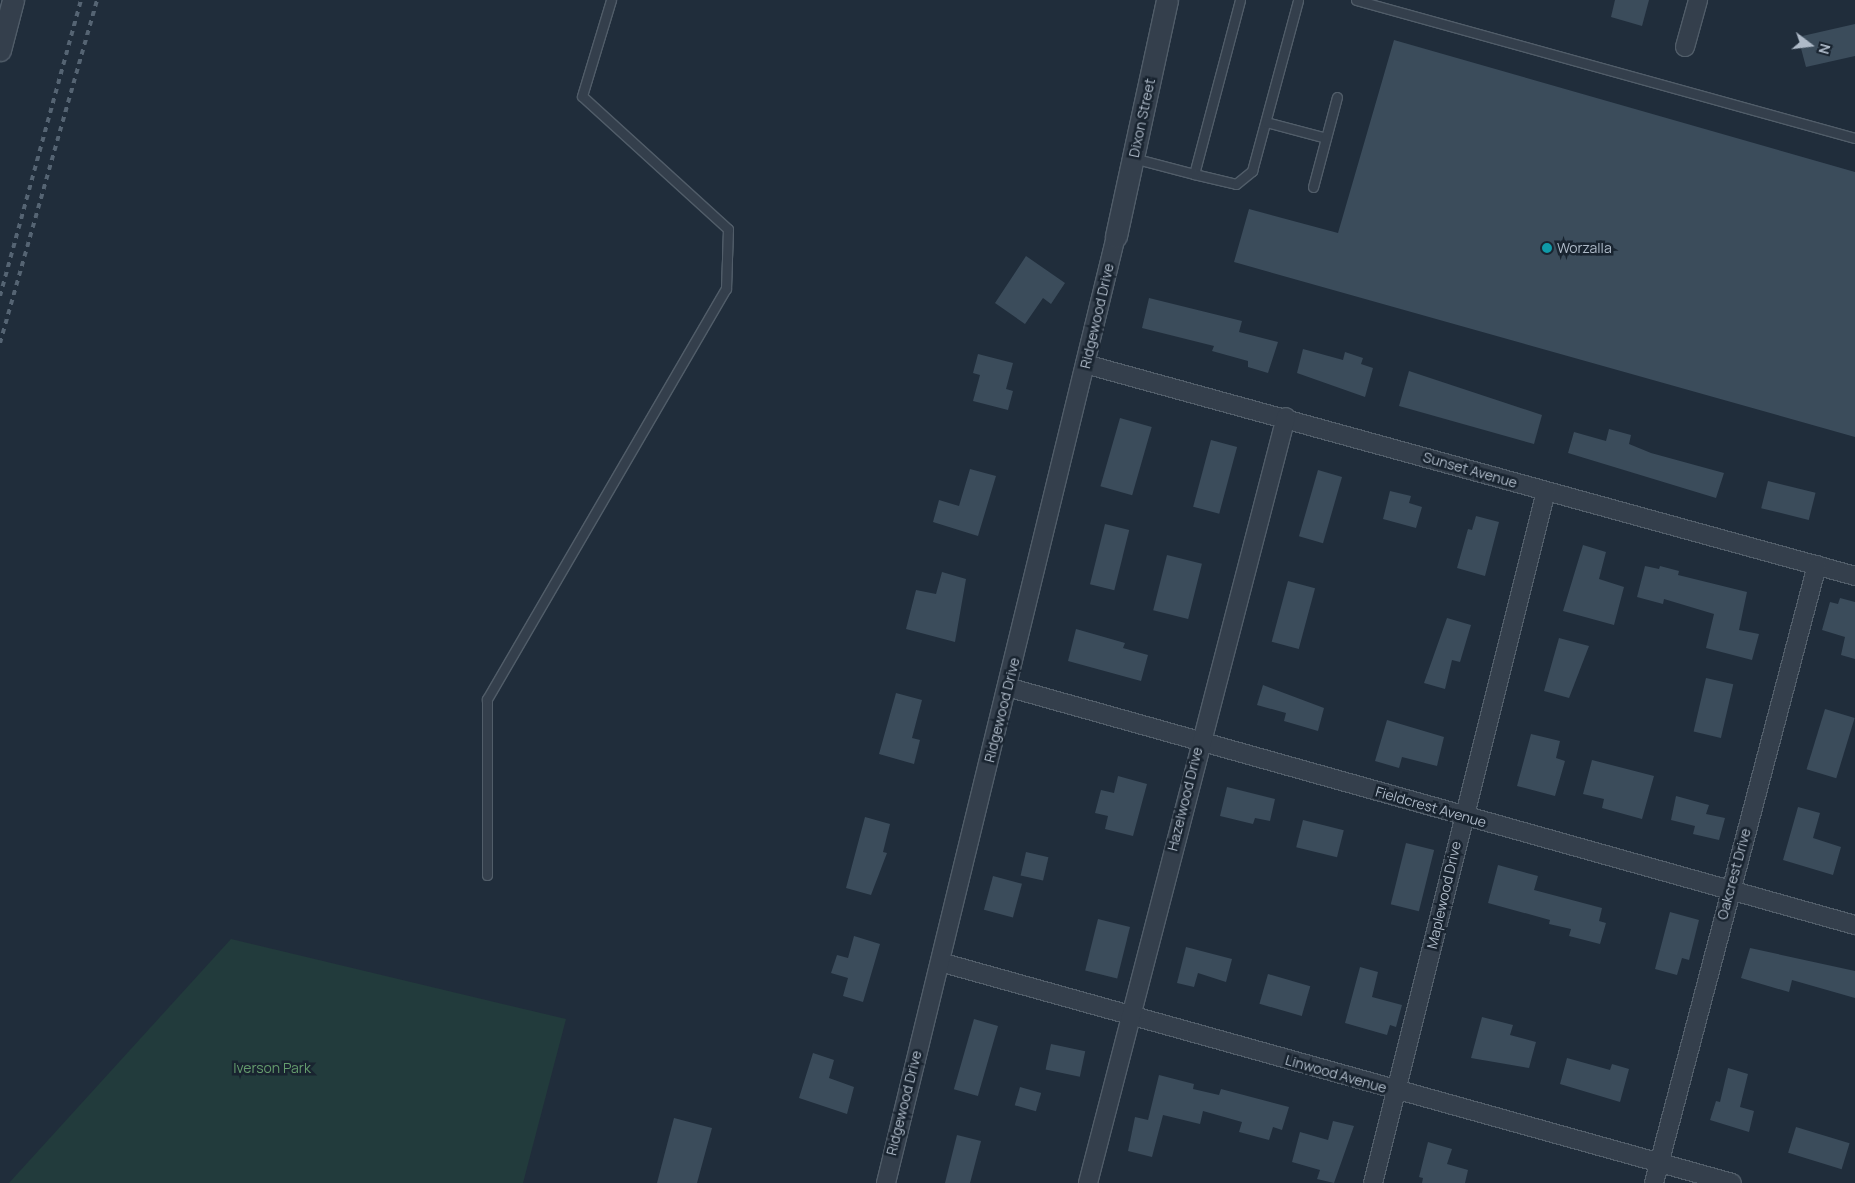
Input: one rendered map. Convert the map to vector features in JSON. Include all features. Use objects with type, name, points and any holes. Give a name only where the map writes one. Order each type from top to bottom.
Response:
[{"type":"street","points":[[0,48],[13,0]]},
{"type":"street","name":"Dixon Street","points":[[1116,236],[1167,0]]},
{"type":"street","points":[[1685,47],[1698,0]]},
{"type":"street","name":"Ridgewood Drive","points":[[886,1183],[1116,236]]},
{"type":"street","name":"Sunset Avenue","points":[[1085,364],[1286,417],[1855,576]]},
{"type":"street","name":"Hazelwood Drive","points":[[1088,1183],[1132,1016],[1199,742],[1286,417]]},
{"type":"street","name":"Maplewood Drive","points":[[1374,1183],[1462,816],[1546,491]]},
{"type":"street","name":"Oakcrest Drive","points":[[1654,1183],[1817,565]]},
{"type":"street","name":"Fieldcrest Avenue","points":[[1007,687],[1855,925]]},
{"type":"street","name":"Linwood Avenue","points":[[940,962],[1397,1092],[1732,1183]]},
{"type":"lane","points":[[487,875],[487,699],[726,289],[728,229],[582,96],[611,0]]},
{"type":"lane","points":[[1194,174],[1240,0]]},
{"type":"lane","points":[[1133,158],[1236,184],[1246,178],[1252,171],[1298,0]]},
{"type":"lane","points":[[1356,0],[1855,138]]},
{"type":"lane","points":[[1313,187],[1337,97]]},
{"type":"lane","points":[[1266,122],[1326,138]]},
{"type":"green space","name":"Iverson Park","points":[[231,939],[566,1019],[523,1183],[9,1183]]},
{"type":"building","points":[[1615,0],[1649,0],[1642,26],[1611,17]]},
{"type":"building","points":[[1855,24],[1855,56],[1806,67],[1798,37]]},
{"type":"building","name":"Worzalla","points":[[1394,40],[1855,172],[1855,437],[1234,262],[1249,209],[1338,233]]},
{"type":"building","points":[[1026,256],[1065,283],[1051,304],[1043,298],[1025,324],[995,303]]},
{"type":"building","points":[[1149,298],[1242,321],[1239,332],[1278,342],[1268,373],[1248,367],[1248,361],[1212,351],[1214,346],[1142,328]]},
{"type":"building","points":[[1303,349],[1343,360],[1345,352],[1363,358],[1361,364],[1373,368],[1365,397],[1297,373]]},
{"type":"building","points":[[978,354],[1013,363],[1006,389],[1013,391],[1008,410],[973,401],[980,375],[973,373]]},
{"type":"building","points":[[1409,371],[1542,415],[1534,444],[1399,406]]},
{"type":"building","points":[[1120,418],[1152,427],[1132,495],[1100,486]]},
{"type":"building","points":[[1609,429],[1631,435],[1629,444],[1651,453],[1724,473],[1716,498],[1568,453],[1574,432],[1606,441]]},
{"type":"building","points":[[1211,440],[1237,447],[1219,514],[1193,507]]},
{"type":"building","points":[[970,469],[996,476],[978,536],[933,522],[939,500],[959,506]]},
{"type":"building","points":[[1318,470],[1342,477],[1323,543],[1299,536]]},
{"type":"building","points":[[1768,481],[1816,493],[1809,520],[1761,508]]},
{"type":"building","points":[[1390,491],[1411,496],[1409,503],[1422,507],[1416,528],[1383,519]]},
{"type":"building","points":[[1476,516],[1499,522],[1485,576],[1457,568],[1468,529],[1472,530]]},
{"type":"building","points":[[1105,524],[1129,530],[1114,590],[1090,584]]},
{"type":"building","points":[[1583,545],[1606,552],[1599,579],[1624,587],[1614,625],[1563,611]]},
{"type":"building","points":[[1167,555],[1202,564],[1188,619],[1153,610]]},
{"type":"building","points":[[1645,566],[1659,569],[1660,566],[1679,571],[1678,575],[1747,592],[1739,630],[1759,634],[1752,660],[1706,648],[1714,614],[1664,599],[1663,604],[1637,597]]},
{"type":"building","points":[[942,572],[966,579],[955,642],[906,629],[916,590],[936,594]]},
{"type":"building","points":[[1288,581],[1315,588],[1299,649],[1272,642]]},
{"type":"building","points":[[1840,598],[1855,602],[1855,659],[1841,655],[1845,637],[1822,630],[1830,602],[1838,604]]},
{"type":"building","points":[[1447,618],[1471,625],[1460,662],[1452,660],[1445,689],[1424,683]]},
{"type":"building","points":[[1076,629],[1125,643],[1123,648],[1148,655],[1141,681],[1068,661]]},
{"type":"building","points":[[1559,638],[1589,646],[1569,698],[1544,691]]},
{"type":"building","points":[[1706,678],[1733,684],[1721,738],[1694,732]]},
{"type":"building","points":[[1263,685],[1324,708],[1318,731],[1284,721],[1286,713],[1257,705]]},
{"type":"building","points":[[896,693],[922,700],[912,738],[920,740],[914,764],[879,754]]},
{"type":"building","points":[[1825,709],[1855,718],[1836,778],[1807,769]]},
{"type":"building","points":[[1387,720],[1444,737],[1437,766],[1402,757],[1399,768],[1375,761]]},
{"type":"building","points":[[1531,734],[1560,741],[1556,758],[1565,761],[1555,796],[1517,786]]},
{"type":"building","points":[[1592,760],[1654,776],[1642,819],[1602,808],[1604,799],[1583,794]]},
{"type":"building","points":[[1118,776],[1147,784],[1133,836],[1105,829],[1108,816],[1095,813],[1101,790],[1114,793]]},
{"type":"building","points":[[1227,787],[1275,799],[1270,821],[1255,818],[1253,824],[1220,816]]},
{"type":"building","points":[[1676,796],[1709,805],[1706,814],[1725,818],[1719,840],[1693,834],[1695,826],[1671,820]]},
{"type":"building","points":[[1798,807],[1820,813],[1813,838],[1841,847],[1833,875],[1783,860]]},
{"type":"building","points":[[865,817],[890,824],[883,852],[887,853],[871,895],[846,888]]},
{"type":"building","points":[[1303,820],[1344,830],[1337,857],[1296,847]]},
{"type":"building","points":[[1406,843],[1434,850],[1419,911],[1391,904]]},
{"type":"building","points":[[1026,852],[1048,857],[1043,881],[1021,875]]},
{"type":"building","points":[[1498,865],[1538,876],[1534,890],[1602,908],[1599,921],[1606,923],[1600,944],[1569,936],[1571,929],[1549,924],[1550,920],[1488,903]]},
{"type":"building","points":[[993,876],[1022,884],[1013,918],[984,910]]},
{"type":"building","points":[[1670,912],[1699,920],[1689,960],[1682,958],[1677,975],[1655,969]]},
{"type":"building","points":[[1098,919],[1130,927],[1117,978],[1085,970]]},
{"type":"building","points":[[854,936],[880,944],[863,1002],[843,996],[848,978],[831,973],[837,955],[848,958]]},
{"type":"building","points":[[1186,947],[1232,959],[1226,982],[1198,973],[1194,987],[1177,983]]},
{"type":"building","points":[[1750,948],[1855,971],[1855,998],[1792,980],[1789,992],[1741,978]]},
{"type":"building","points":[[1360,967],[1378,972],[1372,997],[1402,1005],[1396,1027],[1390,1025],[1387,1035],[1345,1023]]},
{"type":"building","points":[[1268,974],[1310,986],[1302,1016],[1259,1004]]},
{"type":"building","points":[[1482,1017],[1513,1025],[1510,1035],[1536,1042],[1529,1068],[1471,1058]]},
{"type":"building","points":[[974,1019],[998,1026],[978,1096],[954,1089]]},
{"type":"building","points":[[1051,1044],[1085,1051],[1080,1077],[1046,1069]]},
{"type":"building","points":[[813,1053],[834,1060],[829,1078],[854,1087],[847,1114],[799,1098]]},
{"type":"building","points":[[1567,1058],[1610,1070],[1612,1064],[1629,1069],[1620,1102],[1560,1084]]},
{"type":"building","points":[[1728,1068],[1748,1074],[1740,1107],[1754,1111],[1749,1132],[1710,1120],[1716,1101],[1720,1102]]},
{"type":"building","points":[[1159,1075],[1194,1084],[1193,1089],[1219,1095],[1221,1089],[1289,1107],[1282,1130],[1273,1127],[1269,1140],[1239,1132],[1242,1122],[1203,1111],[1200,1124],[1163,1115],[1152,1157],[1128,1151],[1135,1117],[1148,1120]]},
{"type":"building","points":[[1020,1087],[1041,1093],[1036,1111],[1015,1105]]},
{"type":"building","points":[[674,1118],[712,1128],[697,1183],[657,1183]]},
{"type":"building","points":[[1333,1121],[1354,1126],[1334,1183],[1317,1179],[1320,1170],[1292,1162],[1300,1132],[1328,1140]]},
{"type":"building","points":[[1796,1127],[1850,1143],[1842,1169],[1788,1153]]},
{"type":"building","points":[[957,1135],[981,1141],[970,1183],[945,1183]]},
{"type":"building","points":[[1428,1142],[1452,1149],[1447,1164],[1468,1170],[1465,1183],[1422,1183],[1423,1178],[1419,1177]]},
{"type":"railway","points":[[0,296],[81,0]]},
{"type":"railway","points":[[0,343],[97,0]]},
{"type":"place","name":"Worzalla","points":[[1547,248]]}]
